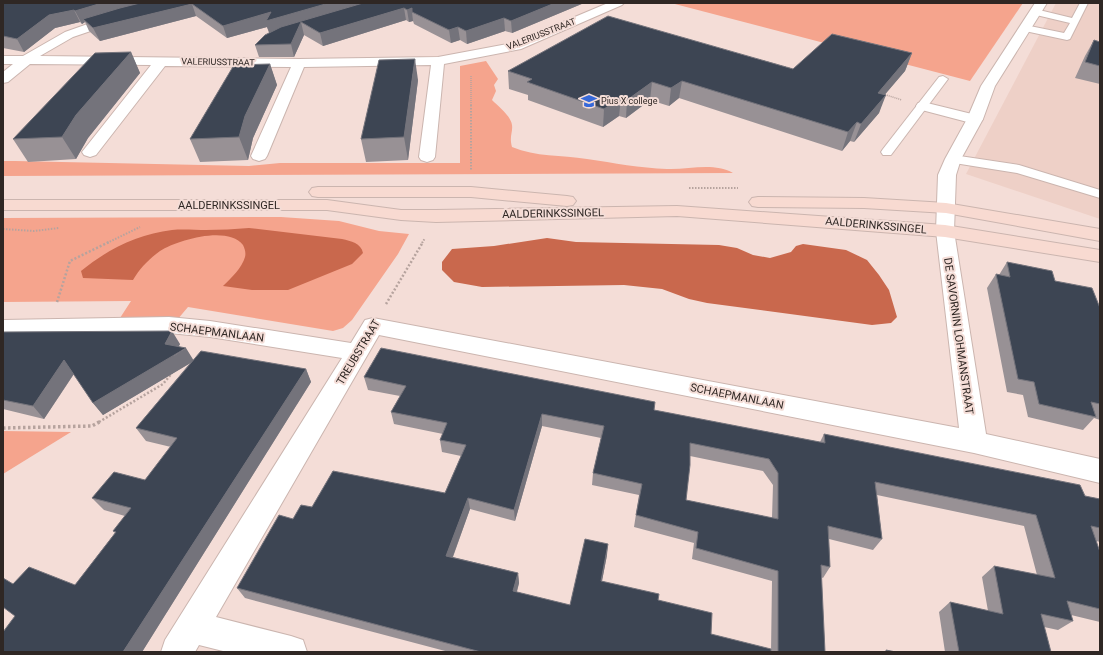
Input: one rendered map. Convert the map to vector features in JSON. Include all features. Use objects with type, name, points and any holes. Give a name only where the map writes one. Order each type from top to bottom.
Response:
[{"type":"main road","name":"AALDERINKSSINGEL","points":[[3,192],[471,192],[554,200],[864,203],[946,208],[1100,235]]},
{"type":"main road","name":"AALDERINKSSINGEL","points":[[3,205],[327,205],[401,215],[436,216],[677,211],[945,231],[1100,256]]},
{"type":"street","name":"VALERIUSSTRAAT","points":[[3,60],[243,63],[438,61],[516,46],[618,3]]},
{"type":"street","name":"DE SAVORNIN LOHMANSTRAAT","points":[[974,442],[945,231],[947,175],[953,159],[975,119],[988,86],[1038,8]]},
{"type":"street","points":[[3,79],[46,45],[88,27],[127,16]]},
{"type":"street","points":[[243,63],[253,52]]},
{"type":"street","points":[[427,156],[438,61]]},
{"type":"street","points":[[90,152],[161,62]]},
{"type":"street","points":[[259,156],[299,63]]},
{"type":"street","points":[[923,106],[975,119]]},
{"type":"street","name":"SCHAEPMANLAAN","points":[[3,328],[169,325],[210,329],[357,352]]},
{"type":"street","name":"TREUBSTRAAT","points":[[184,639],[373,326]]},
{"type":"street","name":"SCHAEPMANLAAN","points":[[373,326],[974,442],[1100,471]]},
{"type":"street","points":[[184,639],[291,652]]},
{"type":"lane","points":[[1025,28],[1067,37],[1084,3]]},
{"type":"lane","points":[[1038,8],[1075,21]]},
{"type":"lane","points":[[887,152],[943,79]]},
{"type":"lane","points":[[953,159],[1020,169],[1100,194]]},
{"type":"path","points":[[471,55],[471,192]]},
{"type":"path","points":[[755,58],[801,71]]},
{"type":"path","points":[[877,93],[923,106]]},
{"type":"path","name":"TREUBSTRAAT","points":[[373,326],[432,228],[436,216]]},
{"type":"path","points":[[41,327],[56,304],[70,261],[147,224]]},
{"type":"path","points":[[3,428],[92,426],[163,384],[177,367]]},
{"type":"shaded area","points":[[671,3],[1023,3],[970,81]]},
{"type":"shaded area","points":[[1056,3],[1100,3],[1100,219],[966,174]]},
{"type":"shaded area","points":[[486,61],[498,79],[494,85],[496,91],[492,100],[504,111],[512,125],[512,147],[530,153],[637,166],[667,169],[709,167],[733,173],[3,176],[3,161],[249,166],[280,163],[460,163],[460,66]]},
{"type":"shaded area","points":[[281,217],[339,221],[379,231],[409,234],[398,254],[352,320],[343,328],[333,331],[188,307],[177,320],[120,318],[131,301],[3,302],[3,218]]},
{"type":"shaded area","points":[[249,228],[342,239],[358,245],[363,253],[352,264],[288,290],[252,290],[223,286],[239,269],[245,257],[243,245],[236,239],[226,236],[202,236],[168,247],[160,251],[148,261],[133,280],[83,278],[81,271],[113,249],[147,235],[176,230]]},
{"type":"shaded area","points":[[547,238],[576,242],[719,245],[737,248],[753,255],[770,258],[791,252],[796,246],[803,244],[846,250],[867,260],[879,275],[889,290],[897,317],[891,323],[872,325],[707,303],[689,299],[662,289],[624,285],[482,287],[454,282],[442,270],[442,262],[452,249],[494,246]]},
{"type":"shaded area","points":[[3,431],[71,432],[3,474]]},
{"type":"building","points":[[3,3],[102,3],[75,11],[49,15],[17,39],[3,36]]},
{"type":"building","points":[[140,3],[329,3],[266,21],[271,12],[223,26],[192,4],[93,28],[83,19]]},
{"type":"building","points":[[363,3],[555,3],[511,21],[504,18],[466,31],[458,27],[449,30],[412,12],[412,8],[407,10],[404,8],[320,33],[301,22],[291,44],[255,45],[265,35],[281,27]]},
{"type":"building","points":[[608,16],[793,69],[832,34],[912,53],[878,93],[886,95],[861,124],[857,122],[848,132],[682,81],[671,88],[652,82],[627,100],[621,98],[604,109],[527,82],[532,79],[508,71]]},
{"type":"building","points":[[1094,40],[1100,42],[1100,66],[1085,62]]},
{"type":"building","points":[[131,52],[76,115],[62,137],[13,139],[95,53]]},
{"type":"building","points":[[415,59],[404,137],[361,139],[379,60]]},
{"type":"building","points":[[270,64],[245,116],[239,137],[190,139],[234,65]]},
{"type":"building","points":[[1007,262],[1052,271],[1055,281],[1092,288],[1100,308],[1100,404],[1091,402],[1096,417],[1039,404],[1034,382],[1018,379],[996,274],[1010,277]]},
{"type":"building","points":[[172,331],[165,344],[186,348],[93,403],[64,360],[33,406],[3,400],[3,332]]},
{"type":"building","points":[[381,348],[655,402],[654,410],[825,443],[824,434],[1080,485],[1085,496],[1100,499],[1100,528],[1091,526],[1100,552],[1100,609],[1067,601],[1073,621],[1041,614],[1051,652],[959,652],[950,602],[1003,614],[994,566],[1055,578],[1036,515],[875,482],[882,539],[828,526],[830,567],[821,565],[825,652],[778,652],[778,571],[696,548],[698,532],[636,515],[642,484],[593,473],[604,426],[542,414],[514,510],[468,498],[446,556],[518,573],[513,591],[570,605],[585,539],[608,544],[601,581],[659,594],[658,600],[712,613],[711,634],[771,649],[771,652],[481,652],[237,588],[279,515],[293,519],[301,505],[312,507],[333,471],[445,493],[466,445],[440,440],[447,423],[391,412],[406,386],[364,377]],"holes":[[[690,443],[769,459],[778,473],[778,519],[686,500],[690,465]]]},
{"type":"building","points":[[201,351],[306,369],[123,652],[3,652],[3,632],[15,616],[3,607],[3,578],[13,584],[29,567],[75,585],[116,532],[113,531],[131,508],[92,498],[114,472],[145,480],[177,438],[136,428]]},
{"type":"place","name":"Pius X college","points":[[589,101]]}]
